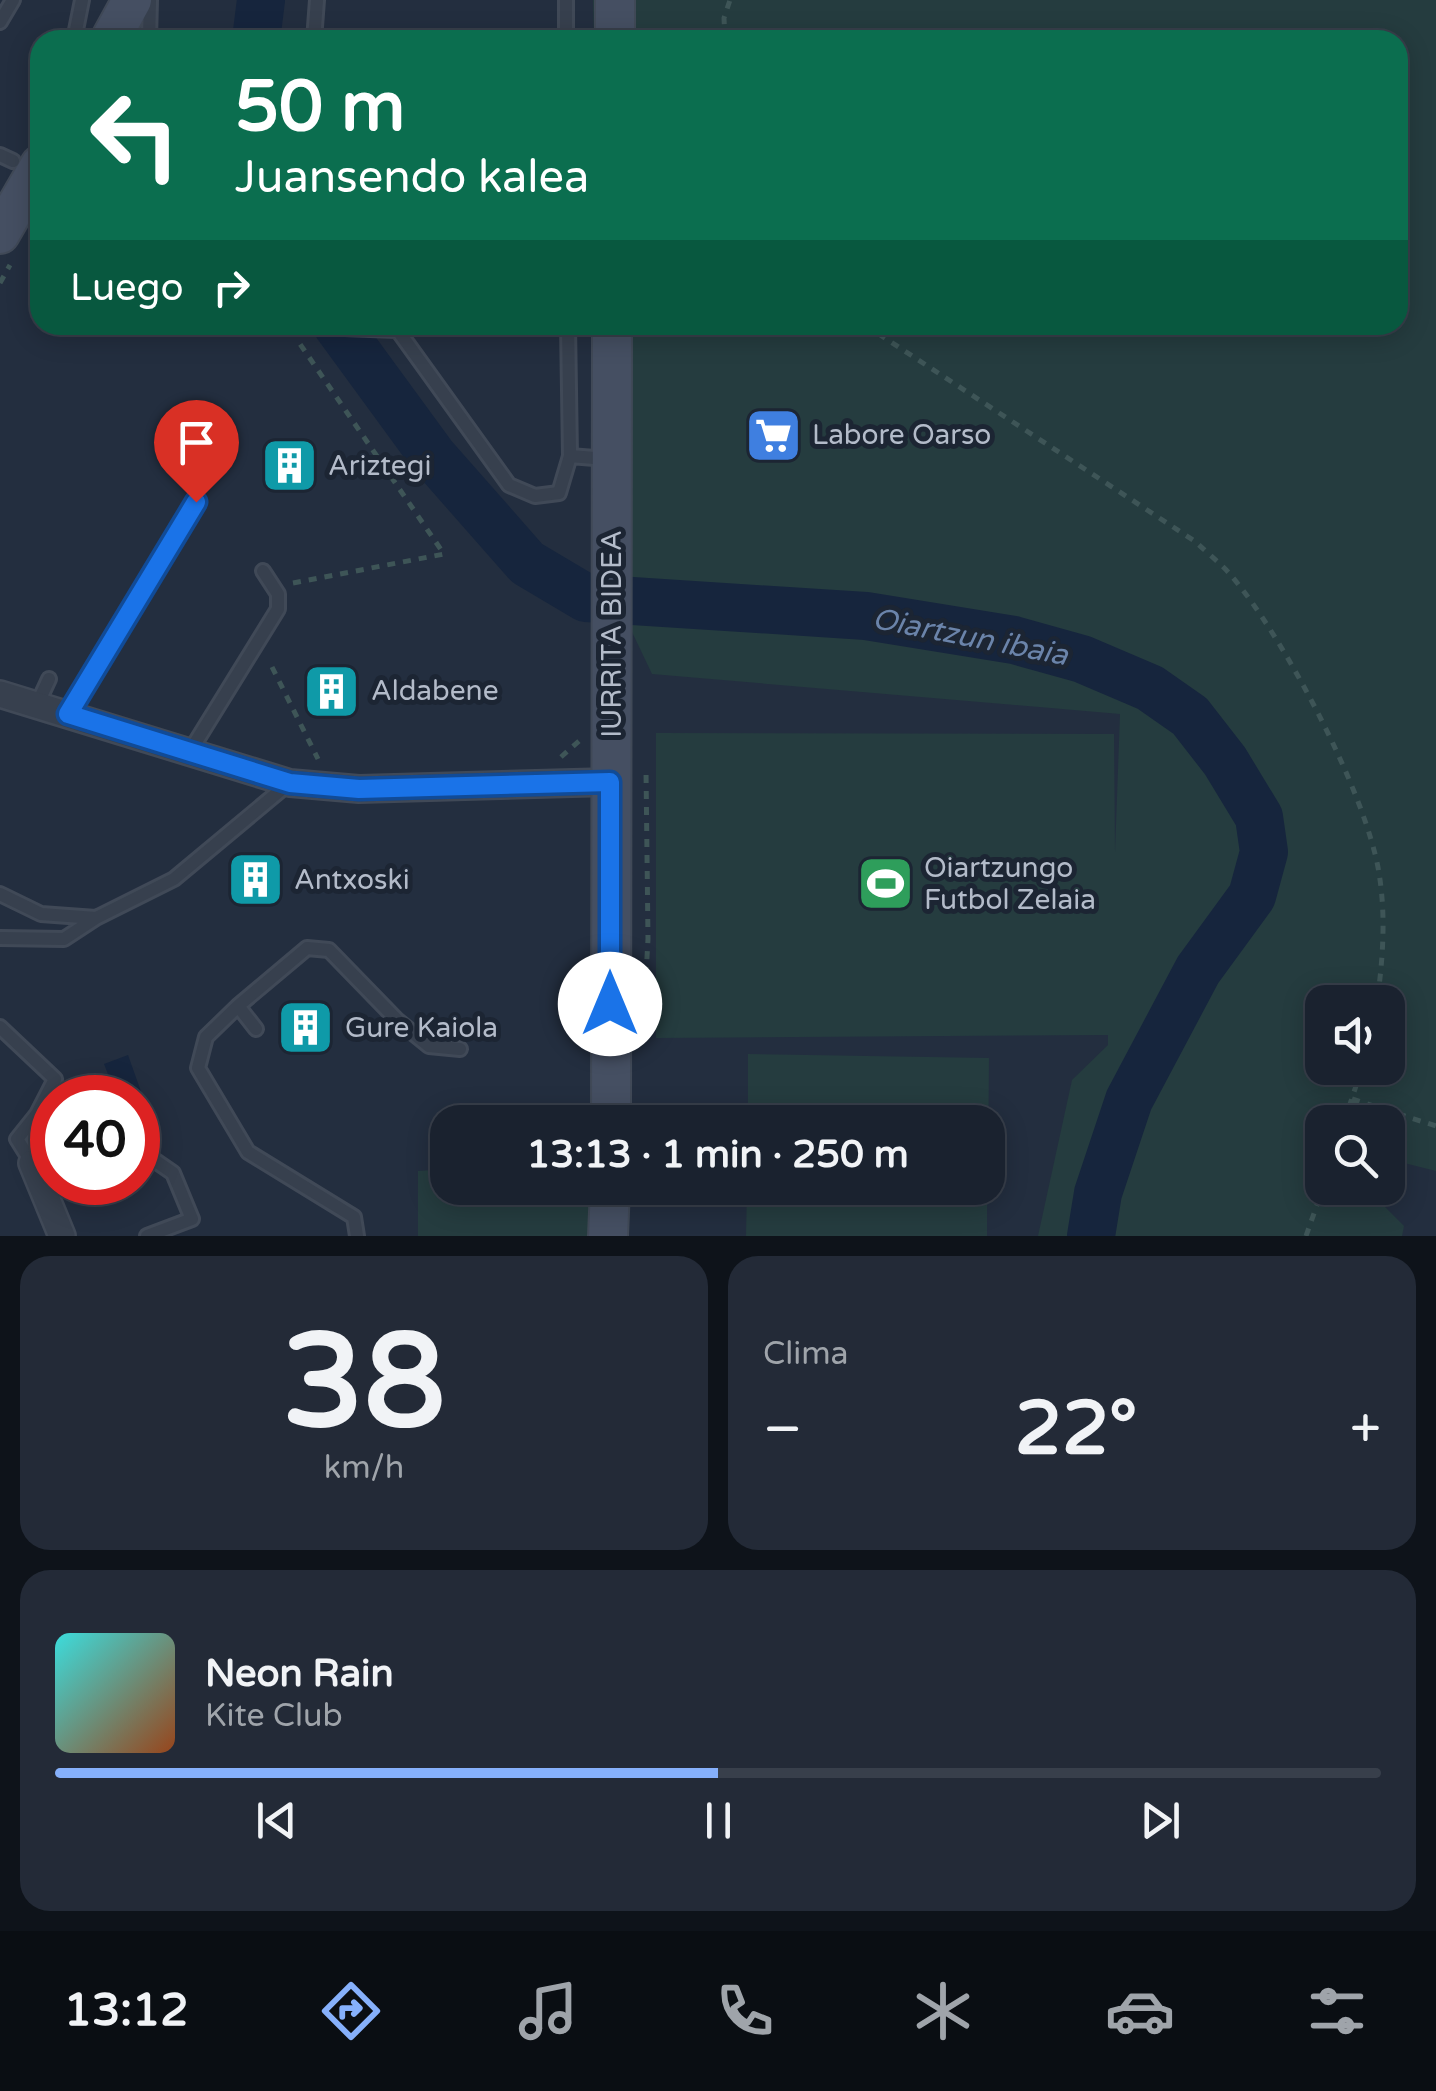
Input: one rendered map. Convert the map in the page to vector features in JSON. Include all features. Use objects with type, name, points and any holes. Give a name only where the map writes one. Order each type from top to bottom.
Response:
[{"type":"street","points":[[116,30],[132,0]]},
{"type":"street","points":[[614,30],[615,0]]},
{"type":"street","points":[[0,234],[18,160]]},
{"type":"street","name":"IURRITA BIDEA","points":[[611,1105],[612,335]]},
{"type":"street","points":[[0,694],[290,783],[359,789],[610,782]]},
{"type":"street","points":[[49,1205],[62,1236]]},
{"type":"street","points":[[608,1236],[609,1205]]},
{"type":"lane","points":[[0,22],[13,0]]},
{"type":"lane","points":[[76,30],[82,0]]},
{"type":"lane","points":[[150,0],[150,30]]},
{"type":"lane","points":[[315,30],[317,0]]},
{"type":"lane","points":[[566,0],[566,30]]},
{"type":"lane","points":[[400,335],[509,485],[535,496],[559,493],[570,456],[568,335]]},
{"type":"lane","points":[[570,456],[613,460]]},
{"type":"lane","points":[[68,714],[196,502]]},
{"type":"lane","points":[[189,753],[278,609],[278,594],[263,571]]},
{"type":"lane","points":[[37,705],[49,679]]},
{"type":"lane","points":[[0,938],[64,939],[174,878],[290,783]]},
{"type":"lane","points":[[0,894],[41,914],[96,918]]},
{"type":"lane","points":[[358,1236],[354,1217],[248,1152],[198,1068],[206,1037],[306,948],[329,950],[397,1020],[429,1046],[460,1048]]},
{"type":"lane","points":[[238,1006],[256,1029]]},
{"type":"lane","points":[[0,1027],[52,1075]]},
{"type":"lane","points":[[30,1123],[17,1139],[30,1160]]},
{"type":"lane","points":[[147,1236],[192,1219],[173,1174],[160,1164]]},
{"type":"path","points":[[724,30],[730,0]]},
{"type":"path","points":[[298,583],[444,554],[299,335]]},
{"type":"path","points":[[881,335],[1196,542],[1228,573],[1286,658],[1362,813],[1378,870],[1384,919],[1378,985]]},
{"type":"path","points":[[272,667],[322,768],[320,786]]},
{"type":"path","points":[[556,759],[566,756],[586,733]]},
{"type":"path","points":[[1350,1105],[1357,1085]]},
{"type":"path","points":[[1352,1099],[1436,1126]]},
{"type":"path","points":[[1306,1236],[1317,1205]]},
{"type":"green space","points":[[593,0],[1436,0],[1436,1171],[1405,1163],[1405,1105],[1305,1105],[1305,1205],[1383,1205],[1404,1226],[1402,1236],[1038,1236],[1072,1080],[1108,1045],[1108,1035],[656,1038],[656,733],[1114,734],[1115,853],[1120,714],[652,674],[594,552],[593,335],[1408,335],[1408,30],[594,30]]},
{"type":"green space","points":[[748,1054],[989,1058],[989,1105],[748,1105]]},
{"type":"green space","points":[[430,1170],[430,1205],[589,1205],[589,1236],[418,1236],[418,1171]]},
{"type":"green space","points":[[747,1205],[987,1205],[987,1236],[746,1236]]},
{"type":"water","points":[[128,1055],[135,1075],[108,1075],[104,1064]]},
{"type":"waterway","name":"Oiartzun ibaia","points":[[257,30],[261,0]]},
{"type":"waterway","name":"Oiartzun ibaia","points":[[344,335],[432,455],[527,563],[586,598],[866,616],[1014,640],[1082,659],[1150,688],[1190,716],[1225,761],[1259,817],[1264,852],[1252,896],[1198,970],[1129,1100],[1098,1193],[1091,1236]]},
{"type":"place","name":"Labore Oarso","points":[[773,435]]},
{"type":"place","name":"Ariztegi","points":[[289,466]]},
{"type":"place","name":"Aldabene","points":[[332,691]]},
{"type":"place","name":"Antxoski","points":[[255,880]]},
{"type":"place","name":"Oiartzungo Futbol Zelaia","points":[[885,884]]},
{"type":"place","name":"Gure Kaiola","points":[[306,1028]]},
{"type":"route","points":[[196,502],[68,714],[290,783],[359,789],[610,782],[610,1004]]}]
